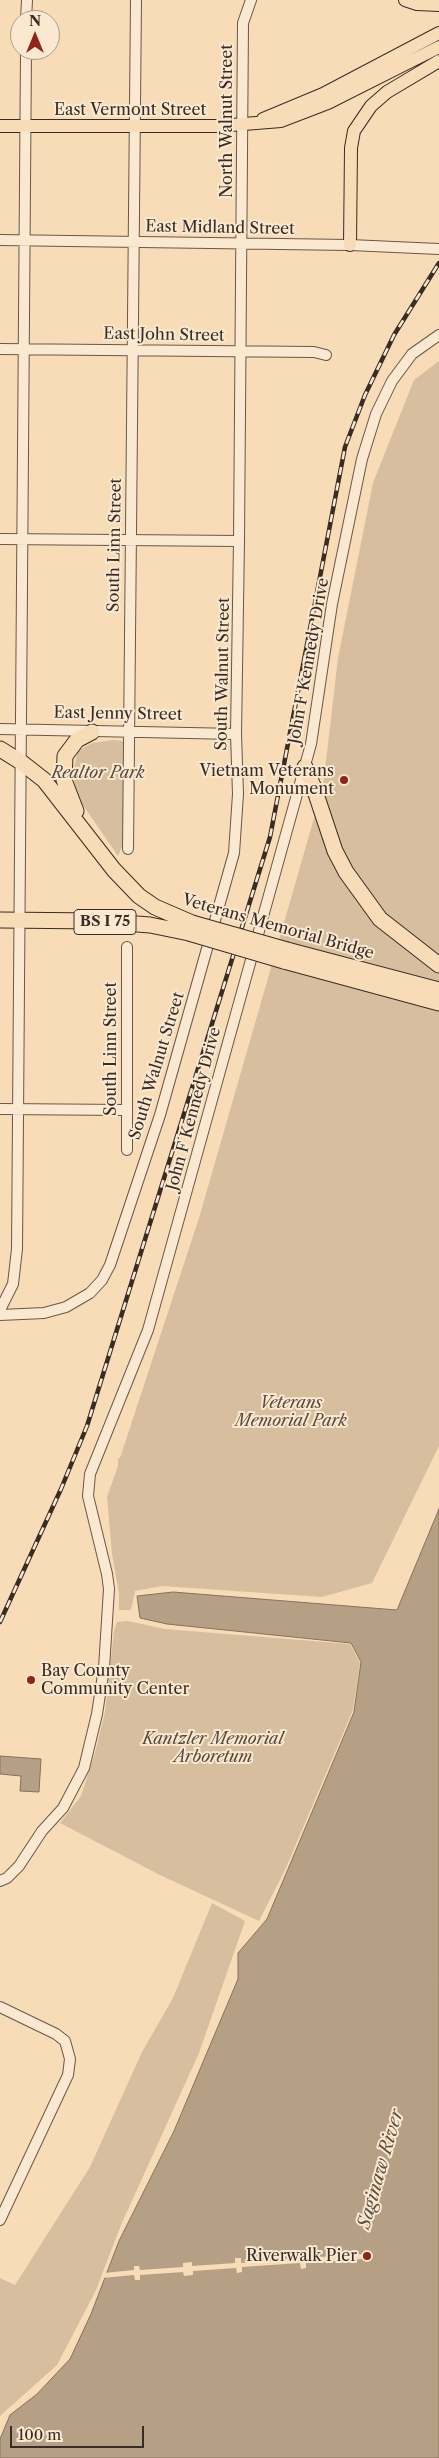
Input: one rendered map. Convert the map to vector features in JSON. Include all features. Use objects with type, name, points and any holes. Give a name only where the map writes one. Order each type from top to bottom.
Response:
[{"type":"highway","points":[[85,831],[67,789],[63,772],[65,756],[71,747],[78,740],[92,732]]},
{"type":"highway","name":"BS I 75","points":[[0,749],[21,762]]},
{"type":"highway","name":"Veterans Memorial Bridge","points":[[21,762],[49,786],[114,870],[140,896],[191,928],[439,1002]]},
{"type":"highway","points":[[305,767],[335,851],[346,872],[380,919],[439,965]]},
{"type":"highway","name":"BS I 75","points":[[0,920],[98,922],[191,928]]},
{"type":"highway","name":"Veterans Memorial Bridge","points":[[285,955],[439,990]]},
{"type":"main road","points":[[405,0],[417,4],[439,5]]},
{"type":"main road","name":"East Vermont Street","points":[[0,126],[133,127],[243,125],[259,121],[324,94],[439,33]]},
{"type":"main road","name":"East Vermont Street","points":[[259,121],[281,121],[312,110],[439,47]]},
{"type":"main road","points":[[350,245],[354,131],[370,106],[387,92],[439,60]]},
{"type":"street","name":"South Linn Street","points":[[128,849],[133,127],[136,0]]},
{"type":"street","name":"North Walnut Street","points":[[242,243],[243,23],[251,0]]},
{"type":"street","points":[[0,1310],[13,1284],[16,1267],[26,60]]},
{"type":"street","name":"East Midland Street","points":[[0,240],[350,245],[439,249]]},
{"type":"street","name":"South Walnut Street","points":[[0,1315],[44,1313],[66,1307],[90,1293],[102,1280],[110,1264],[160,1115],[234,853],[238,794],[236,734],[240,541],[242,243]]},
{"type":"street","name":"John F Kennedy Drive","points":[[0,1881],[7,1878],[19,1866],[36,1838],[63,1808],[84,1768],[97,1714],[104,1668],[109,1589],[88,1496],[90,1474],[148,1330],[305,767],[311,744],[332,604],[362,459],[376,414],[392,381],[412,354],[439,335]]},
{"type":"street","name":"East John Street","points":[[0,349],[314,352],[326,356]]},
{"type":"street","points":[[0,539],[240,541]]},
{"type":"street","name":"East Jenny Street","points":[[0,729],[236,734]]},
{"type":"street","name":"South Linn Street","points":[[126,947],[127,1150]]},
{"type":"street","points":[[0,1109],[126,1110]]},
{"type":"street","points":[[0,2007],[56,2034],[65,2041],[70,2059],[68,2075],[4,2200],[0,2220]]},
{"type":"green space","name":"Veterans Memorial Park","points":[[439,361],[439,1446],[372,1583],[322,1597],[162,1586],[135,1591],[131,1610],[119,1610],[119,1593],[112,1554],[107,1497],[118,1466],[118,1458],[120,1458],[199,1218],[323,787],[338,658],[373,483],[414,380]]},
{"type":"green space","name":"Realtor Park","points":[[113,740],[123,741],[124,745],[123,844],[118,856],[76,795],[73,772],[78,751],[92,743]]},
{"type":"green space","name":"Kantzler Memorial Arboretum","points":[[128,1621],[165,1629],[350,1644],[360,1663],[353,1710],[285,1870],[259,1921],[160,1875],[60,1823],[81,1796],[95,1753],[105,1712],[114,1631],[117,1622]]},
{"type":"green space","points":[[212,1903],[245,1921],[199,2053],[121,2225],[96,2290],[57,2365],[0,2416],[0,2278],[15,2285],[90,2167],[142,2052],[173,1998]]},
{"type":"water","name":"Saginaw River","points":[[439,1509],[439,2458],[0,2458],[0,2439],[10,2415],[37,2394],[70,2359],[91,2314],[119,2241],[174,2131],[238,1979],[238,1953],[267,1919],[354,1712],[361,1662],[351,1643],[167,1624],[140,1618],[137,1596],[173,1592],[397,1610]]},
{"type":"water","points":[[0,1756],[41,1759],[39,1792],[20,1791],[21,1776],[0,1774]]},
{"type":"pier","points":[[305,2253],[306,2258],[362,2254],[362,2259],[306,2263],[306,2268],[301,2269],[300,2263],[242,2267],[242,2272],[237,2273],[236,2268],[193,2271],[193,2275],[184,2276],[183,2272],[140,2275],[140,2280],[135,2280],[134,2275],[102,2278],[104,2273],[134,2270],[134,2266],[139,2266],[140,2270],[183,2267],[183,2263],[192,2262],[192,2266],[235,2263],[235,2258],[241,2258],[241,2263],[300,2258],[300,2254]]},
{"type":"railway","points":[[0,1622],[61,1489],[87,1426],[270,837],[345,447],[365,395],[394,335],[439,263]]},
{"type":"place","name":"Vietnam Veterans Monument","points":[[344,780]]},
{"type":"place","name":"Bay County Community Center","points":[[31,1680]]},
{"type":"place","name":"Riverwalk Pier","points":[[367,2256]]}]
